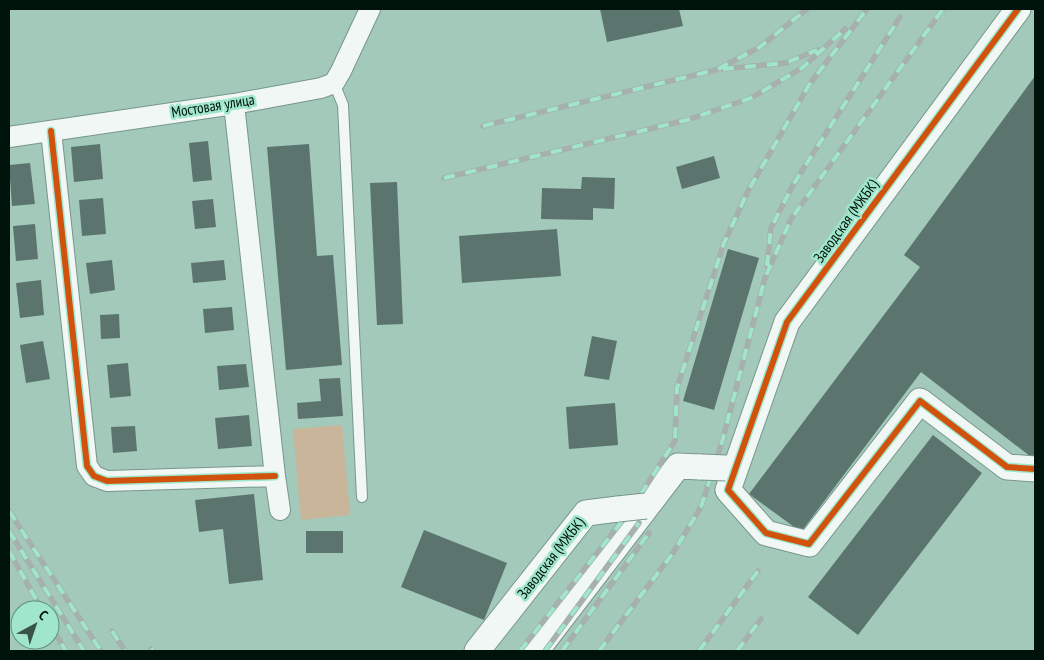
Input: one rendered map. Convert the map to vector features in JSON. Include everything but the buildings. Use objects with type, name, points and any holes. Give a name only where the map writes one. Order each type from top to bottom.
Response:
[{"type":"street","points":[[334,83],[342,71],[370,9]]},
{"type":"street","name":"Заводская (МЖБК)","points":[[1018,9],[787,322],[721,468],[728,490],[766,533],[809,544],[920,401],[1007,467],[1035,469]]},
{"type":"street","name":"Мостовая улица","points":[[9,137],[234,104],[322,88],[334,83]]},
{"type":"street","points":[[234,104],[280,510]]},
{"type":"street","points":[[51,131],[88,466],[94,476],[106,481],[275,476]]},
{"type":"street","points":[[536,651],[678,466],[721,468]]},
{"type":"street","name":"Заводская (МЖБК)","points":[[477,651],[586,513],[647,506]]},
{"type":"lane","points":[[334,83],[343,106],[362,497]]},
{"type":"shaded area","points":[[342,425],[350,515],[301,520],[293,429]]},
{"type":"railway","points":[[483,126],[716,70],[760,47],[807,9]]},
{"type":"railway","points":[[520,651],[630,511],[675,441],[677,388],[724,243],[747,193],[809,85],[867,9]]},
{"type":"railway","points":[[599,651],[673,553],[701,507],[722,442],[765,278],[791,219],[943,9]]},
{"type":"railway","points":[[767,266],[771,228],[793,185],[900,17]]},
{"type":"railway","points":[[444,178],[687,120],[751,98],[802,68],[845,29]]},
{"type":"railway","points":[[723,69],[786,63],[817,50]]},
{"type":"railway","points":[[9,511],[101,651]]},
{"type":"railway","points":[[545,651],[639,523]]},
{"type":"railway","points":[[9,531],[84,651]]},
{"type":"railway","points":[[562,651],[649,533]]},
{"type":"railway","points":[[9,551],[36,600]]},
{"type":"railway","points":[[699,651],[758,571]]},
{"type":"railway","points":[[737,651],[761,619]]},
{"type":"railway","points":[[112,631],[125,651]]},
{"type":"railway","points":[[60,641],[66,651]]},
{"type":"cycle path","points":[[1018,9],[787,322],[728,490],[766,533],[809,544],[920,401],[1007,467],[1035,469]]},
{"type":"cycle path","points":[[51,131],[87,466],[94,476],[107,481],[275,476]]}]
